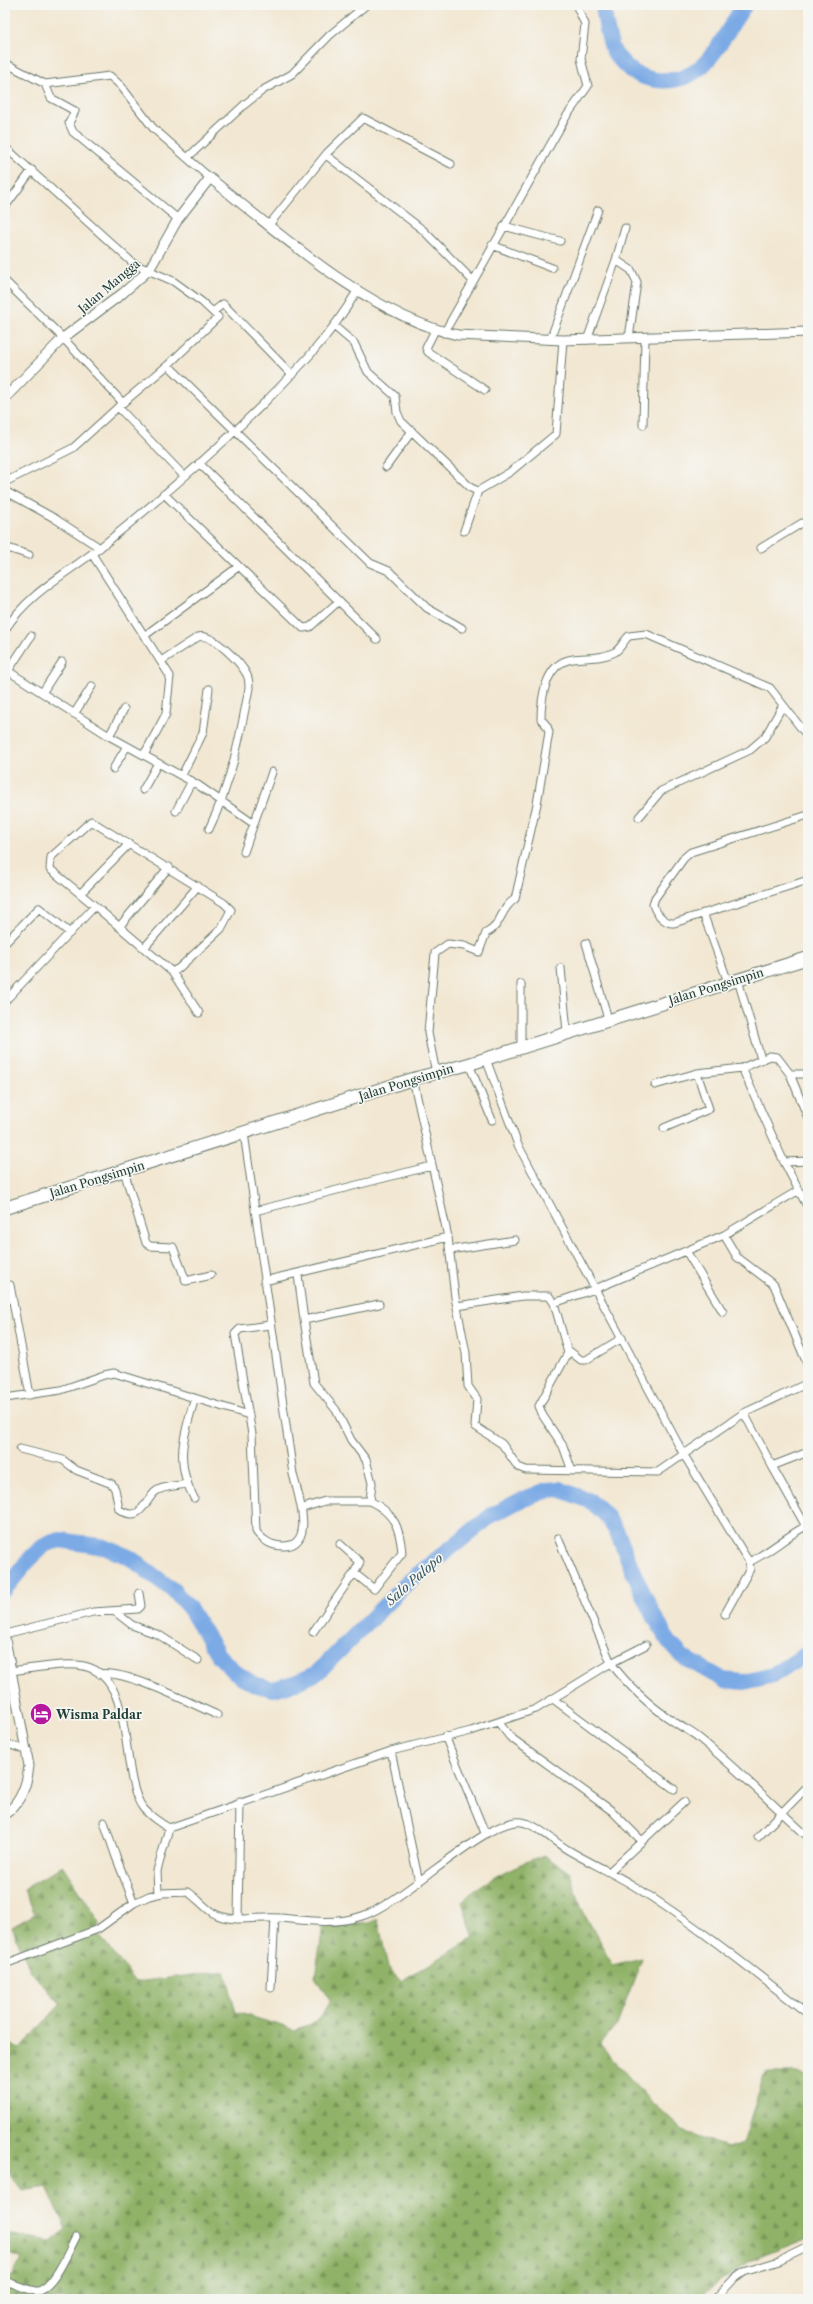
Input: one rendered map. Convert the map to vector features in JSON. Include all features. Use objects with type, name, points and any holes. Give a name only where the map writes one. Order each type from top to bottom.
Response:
[{"type":"main road","name":"Jalan Pongsimpin","points":[[5,1208],[413,1079],[469,1064],[608,1019],[808,958]]},
{"type":"street","points":[[187,158],[244,105],[263,90],[292,74],[330,36],[366,5]]},
{"type":"street","points":[[485,390],[428,352],[426,348],[440,331],[472,280],[566,117],[588,86],[581,59],[586,24],[576,5]]},
{"type":"street","points":[[5,63],[45,84],[110,76],[121,86],[153,128],[268,226],[357,291],[440,331],[458,335],[550,340],[808,332]]},
{"type":"street","points":[[45,84],[51,98],[75,111],[69,123],[73,132],[178,219]]},
{"type":"street","points":[[268,226],[326,155],[364,118],[451,164]]},
{"type":"street","points":[[5,147],[130,260],[139,267],[173,281],[214,311],[218,317],[168,364],[73,448],[5,482]]},
{"type":"street","points":[[326,155],[423,230],[472,280]]},
{"type":"street","points":[[5,207],[32,170]]},
{"type":"street","name":"Jalan Mangga","points":[[5,398],[63,338],[123,293],[149,270],[178,219],[210,178]]},
{"type":"street","points":[[550,340],[598,210]]},
{"type":"street","points":[[504,226],[560,241]]},
{"type":"street","points":[[587,340],[616,260],[625,228]]},
{"type":"street","points":[[492,245],[552,268]]},
{"type":"street","points":[[616,260],[631,270],[637,282],[629,338]]},
{"type":"street","points":[[5,281],[63,338],[184,476]]},
{"type":"street","points":[[5,630],[20,608],[56,578],[100,548],[236,431],[292,375],[335,327],[357,291]]},
{"type":"street","points":[[214,311],[223,304],[292,375]]},
{"type":"street","points":[[335,327],[354,343],[368,372],[395,396],[398,415],[412,431],[471,488],[478,491]]},
{"type":"street","points":[[643,425],[645,338]]},
{"type":"street","points":[[464,531],[478,491],[510,472],[556,434],[563,340]]},
{"type":"street","points":[[168,364],[370,563],[389,571],[427,608],[462,628]]},
{"type":"street","points":[[386,467],[412,431]]},
{"type":"street","points":[[199,463],[378,639]]},
{"type":"street","points":[[5,491],[54,518],[100,548]]},
{"type":"street","points":[[164,494],[303,628],[310,627],[339,601]]},
{"type":"street","points":[[760,548],[802,523],[808,525]]},
{"type":"street","points":[[5,547],[29,555]]},
{"type":"street","points":[[92,554],[170,678],[166,714],[144,755]]},
{"type":"street","points":[[144,636],[238,567]]},
{"type":"street","points":[[436,1073],[428,1033],[435,953],[448,944],[464,946],[479,952],[486,933],[493,930],[508,902],[516,899],[544,771],[549,732],[548,726],[541,719],[542,691],[557,667],[568,660],[595,659],[613,653],[629,636],[642,634],[675,645],[742,677],[770,688],[776,692],[783,705],[808,737]]},
{"type":"street","points":[[31,636],[6,670],[109,736],[192,781],[254,824]]},
{"type":"street","points":[[160,661],[198,638],[204,636],[218,642],[247,675],[250,688],[240,736],[222,802],[209,829]]},
{"type":"street","points":[[42,693],[62,662]]},
{"type":"street","points":[[74,714],[92,686]]},
{"type":"street","points":[[182,775],[201,739],[208,689]]},
{"type":"street","points":[[639,817],[661,791],[750,750],[765,737],[783,705]]},
{"type":"street","points":[[109,736],[124,710]]},
{"type":"street","points":[[113,769],[127,746]]},
{"type":"street","points":[[143,790],[158,763]]},
{"type":"street","points":[[244,852],[272,772]]},
{"type":"street","points":[[176,811],[192,781]]},
{"type":"street","points":[[808,815],[687,855],[655,898],[653,906],[663,919],[671,923],[808,880]]},
{"type":"street","points":[[172,972],[183,964],[221,929],[231,910],[224,903],[169,867],[91,821],[51,857],[50,869],[81,893],[172,972],[199,1013]]},
{"type":"street","points":[[81,893],[129,844]]},
{"type":"street","points":[[119,927],[169,867]]},
{"type":"street","points":[[144,948],[198,886]]},
{"type":"street","points":[[5,1001],[95,906]]},
{"type":"street","points":[[5,944],[39,908],[70,933]]},
{"type":"street","points":[[703,913],[733,981],[762,1059]]},
{"type":"street","points":[[586,943],[608,1019]]},
{"type":"street","points":[[561,968],[567,1032]]},
{"type":"street","points":[[521,984],[521,1047]]},
{"type":"street","points":[[655,1085],[697,1073],[742,1068],[770,1056],[777,1057],[790,1074],[807,1115]]},
{"type":"street","points":[[486,1058],[515,1138],[684,1454],[749,1562],[750,1569],[725,1614]]},
{"type":"street","points":[[469,1064],[492,1120]]},
{"type":"street","points":[[742,1068],[784,1162],[808,1208]]},
{"type":"street","points":[[664,1128],[709,1108],[697,1073]]},
{"type":"street","points":[[790,1074],[808,1074]]},
{"type":"street","points":[[413,1079],[431,1166],[448,1237],[457,1306],[466,1353],[468,1386],[477,1399],[475,1426],[505,1446],[521,1469],[653,1474],[666,1469],[684,1454],[744,1413],[808,1383]]},
{"type":"street","points":[[244,1133],[270,1325],[293,1474],[303,1508],[300,1537],[291,1546],[272,1544],[256,1533],[253,1448],[235,1334],[240,1329],[270,1325]]},
{"type":"street","points":[[784,1162],[808,1161]]},
{"type":"street","points":[[255,1211],[431,1166]]},
{"type":"street","points":[[124,1171],[146,1243],[150,1246],[173,1247],[186,1281],[211,1275]]},
{"type":"street","points":[[554,1303],[595,1289],[724,1235],[799,1190]]},
{"type":"street","points":[[724,1235],[737,1257],[774,1285],[808,1366]]},
{"type":"street","points":[[264,1281],[298,1275],[448,1237]]},
{"type":"street","points":[[450,1250],[515,1240]]},
{"type":"street","points":[[686,1251],[723,1312]]},
{"type":"street","points":[[298,1275],[314,1383],[336,1410],[351,1440],[366,1460],[372,1483],[370,1501]]},
{"type":"street","points":[[10,1285],[30,1395]]},
{"type":"street","points":[[457,1306],[530,1295],[549,1296],[554,1303],[562,1338],[568,1350],[581,1360],[586,1360],[622,1338]]},
{"type":"street","points":[[304,1320],[379,1304]]},
{"type":"street","points":[[568,1350],[568,1355],[539,1405],[542,1416],[563,1446],[572,1472]]},
{"type":"street","points":[[5,1398],[61,1390],[104,1374],[114,1373],[249,1415]]},
{"type":"street","points":[[194,1498],[186,1484],[182,1443],[195,1398]]},
{"type":"street","points":[[744,1413],[807,1528],[781,1540],[767,1553],[749,1562]]},
{"type":"street","points":[[20,1449],[63,1460],[76,1470],[107,1481],[115,1488],[119,1508],[132,1514],[144,1508],[158,1490],[186,1484]]},
{"type":"street","points":[[772,1466],[808,1452]]},
{"type":"street","points":[[303,1508],[326,1502],[370,1501],[380,1506],[397,1524],[402,1553],[374,1589],[354,1574]]},
{"type":"street","points":[[558,1538],[611,1663],[644,1699],[674,1722],[695,1734],[805,1834]]},
{"type":"street","points":[[314,1632],[354,1574],[360,1562],[340,1544]]},
{"type":"street","points":[[5,1634],[93,1612],[140,1608],[139,1593]]},
{"type":"street","points":[[114,1611],[132,1625],[159,1635],[198,1660]]},
{"type":"street","points":[[5,1639],[28,1751],[29,1766],[25,1784],[19,1799],[5,1814]]},
{"type":"street","points":[[169,1828],[240,1802],[391,1751],[499,1723],[536,1709],[611,1663],[646,1645]]},
{"type":"street","points":[[11,1671],[78,1665],[89,1668],[100,1674],[112,1674],[151,1686],[216,1715]]},
{"type":"street","points":[[100,1674],[118,1704],[136,1793],[142,1807],[169,1828]]},
{"type":"street","points":[[553,1698],[674,1789]]},
{"type":"street","points":[[499,1723],[510,1737],[612,1810],[642,1841]]},
{"type":"street","points":[[445,1736],[485,1833]]},
{"type":"street","points":[[5,1743],[28,1751]]},
{"type":"street","points":[[391,1751],[419,1882]]},
{"type":"street","points":[[758,1837],[808,1786]]},
{"type":"street","points":[[238,1918],[240,1802]]},
{"type":"street","points":[[609,1872],[684,1802]]},
{"type":"street","points":[[104,1822],[134,1903]]},
{"type":"street","points":[[5,1964],[98,1929],[134,1903],[158,1894],[187,1892],[215,1914],[228,1918],[275,1918],[307,1921],[345,1920],[369,1913],[419,1882],[485,1833],[505,1825],[519,1822],[526,1824],[640,1890],[702,1933],[808,2014]]},
{"type":"street","points":[[158,1894],[157,1871],[169,1828]]},
{"type":"street","points":[[271,1988],[275,1918]]},
{"type":"street","points":[[5,2281],[35,2290],[44,2289],[54,2278],[76,2237]]},
{"type":"street","points":[[714,2299],[744,2272],[779,2260],[808,2247]]},
{"type":"green space","points":[[544,1855],[570,1873],[581,1907],[612,1965],[642,1958],[617,2025],[600,2044],[647,2098],[683,2131],[728,2148],[743,2143],[765,2073],[800,2073],[808,2079],[808,2238],[749,2261],[696,2299],[5,2299],[5,2275],[12,2277],[22,2258],[5,2251],[5,2234],[51,2241],[66,2229],[47,2187],[22,2191],[10,2175],[5,2157],[5,2041],[19,2049],[61,2004],[30,1970],[12,1927],[35,1914],[24,1889],[63,1866],[99,1921],[98,1934],[136,1982],[225,1971],[236,2012],[295,2030],[317,2022],[330,2001],[315,1977],[323,1927],[369,1923],[378,1919],[388,1968],[401,1981],[474,1938],[462,1901],[471,1893],[500,1874]]},
{"type":"waterway","points":[[603,5],[605,22],[615,54],[622,62],[639,75],[649,79],[660,80],[682,78],[701,67],[714,53],[745,5]]},
{"type":"waterway","name":"Salo Palopo","points":[[5,1589],[33,1555],[46,1544],[60,1540],[104,1547],[129,1557],[174,1591],[190,1609],[218,1655],[235,1672],[253,1684],[273,1689],[295,1683],[317,1673],[407,1583],[492,1515],[517,1502],[547,1490],[559,1489],[590,1501],[605,1514],[617,1532],[634,1574],[655,1618],[669,1642],[683,1657],[724,1680],[744,1682],[773,1675],[808,1653]]},
{"type":"place","name":"Wisma Paldar","points":[[41,1714]]}]
